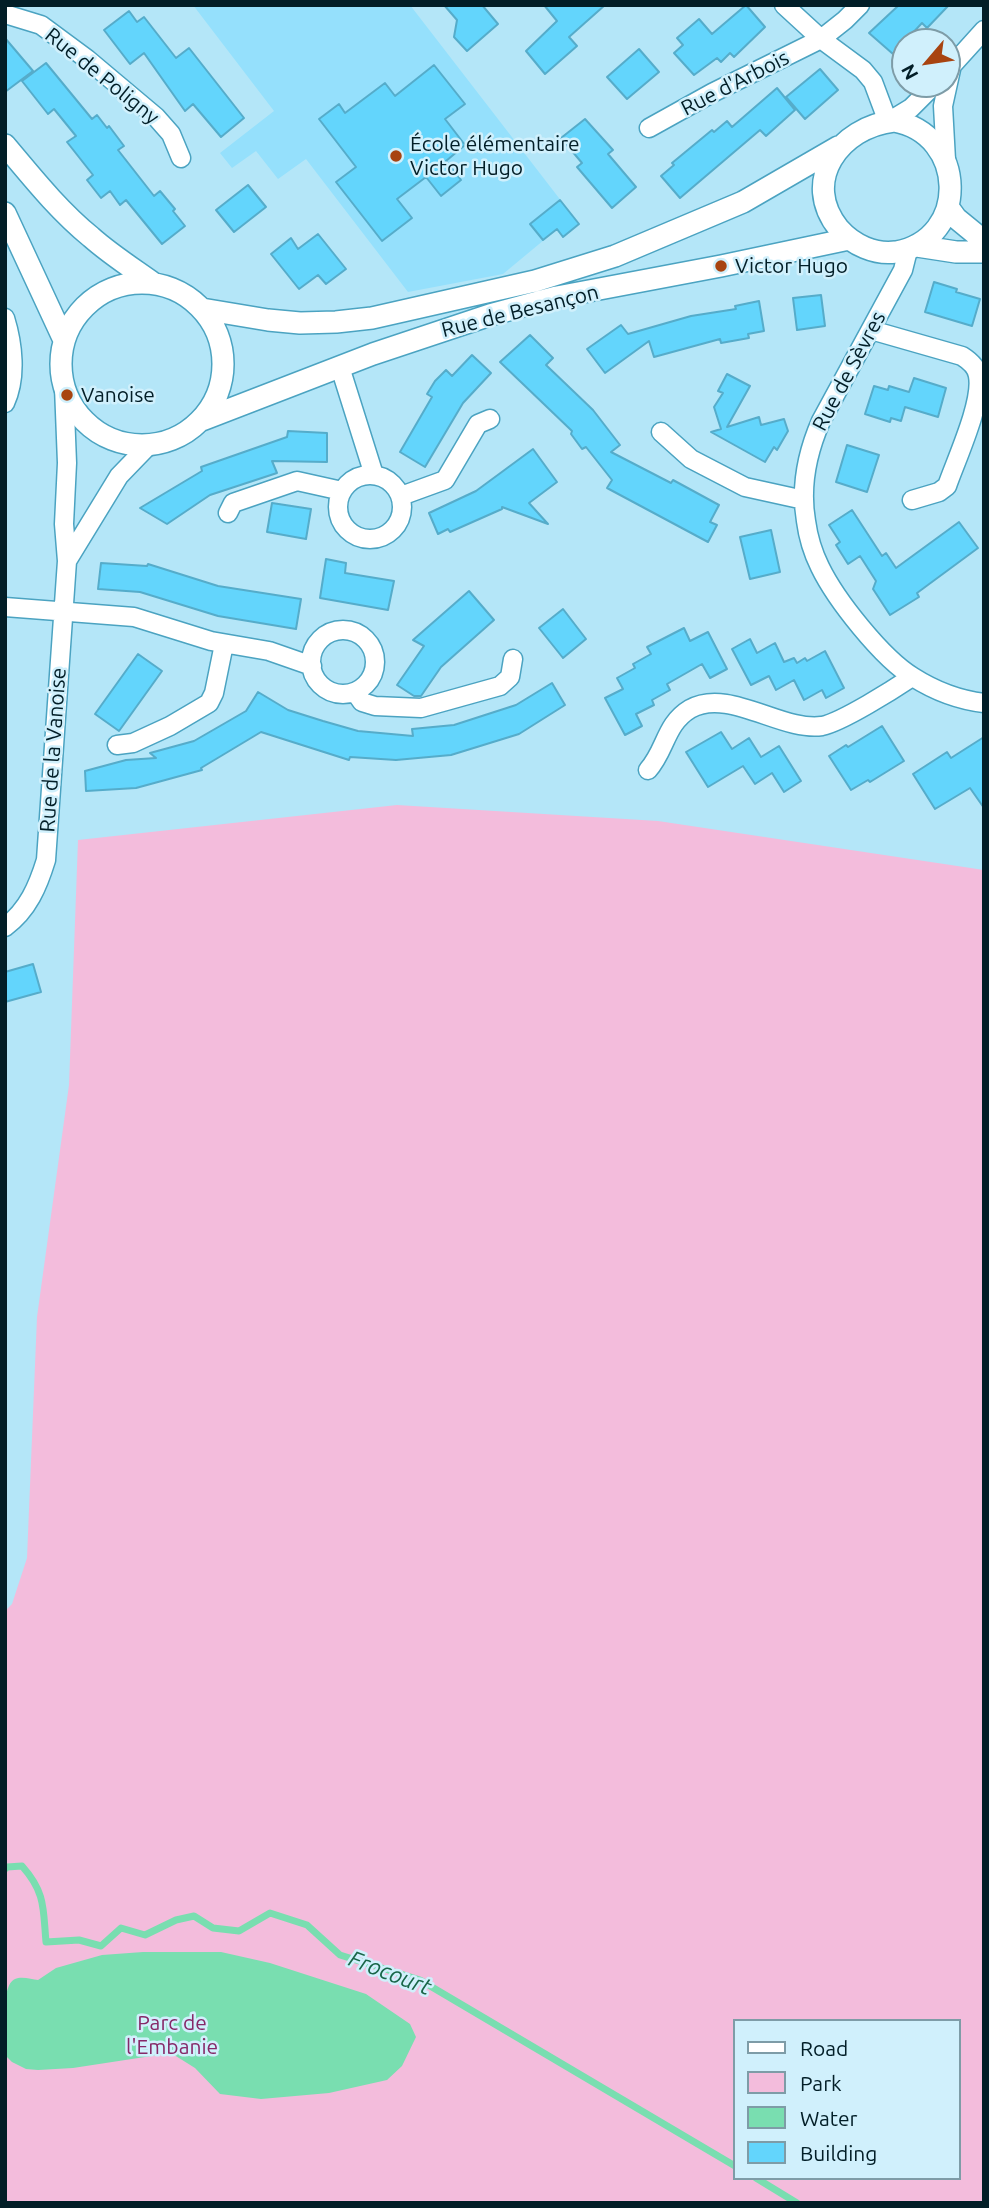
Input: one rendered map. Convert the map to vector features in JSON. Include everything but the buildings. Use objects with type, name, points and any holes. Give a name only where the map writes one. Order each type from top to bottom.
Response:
[{"type":"street","name":"Rue d'Arbois","points":[[784,5],[821,39],[863,70],[873,82],[888,122]]},
{"type":"street","name":"Rue d'Arbois","points":[[649,128],[712,93],[821,39],[860,5]]},
{"type":"street","name":"Rue de Poligny","points":[[5,14],[41,25],[87,59],[156,117],[171,134],[181,158]]},
{"type":"street","points":[[961,56],[984,30]]},
{"type":"street","points":[[888,122],[911,108],[921,98]]},
{"type":"street","points":[[913,248],[934,232],[948,207],[951,187],[946,160],[944,98]]},
{"type":"street","points":[[946,160],[938,148],[904,123],[874,124],[838,147],[826,172],[824,191],[832,219],[849,239],[877,252],[913,248],[984,252]]},
{"type":"street","points":[[5,145],[53,202],[92,239],[153,283]]},
{"type":"street","name":"Rue de Besançon","points":[[202,309],[268,320],[336,322],[372,318],[535,281],[615,256],[732,207],[838,147]]},
{"type":"street","points":[[948,207],[956,218],[984,241]]},
{"type":"street","points":[[5,213],[64,340]]},
{"type":"street","name":"Rue de Besançon","points":[[202,420],[456,326],[557,297],[849,239]]},
{"type":"street","name":"Rue de Sèvres","points":[[913,248],[813,438],[806,468],[804,500],[808,530],[821,570],[878,646],[912,677],[954,696],[984,703]]},
{"type":"street","points":[[153,283],[180,291],[202,309],[218,334],[224,364],[222,383],[202,420],[187,433],[168,442],[148,446],[123,444],[99,434],[80,417],[67,396],[60,359],[64,340],[77,315],[98,295],[124,284],[153,283]]},
{"type":"street","points":[[5,318],[11,342],[12,377],[5,403]]},
{"type":"street","points":[[871,330],[962,356],[972,363],[979,379],[976,406],[947,486],[939,492],[912,500]]},
{"type":"street","points":[[340,367],[373,475]]},
{"type":"street","name":"Rue de la Vanoise","points":[[5,927],[29,903],[46,860],[67,561],[64,524],[67,463],[64,387]]},
{"type":"street","points":[[401,496],[446,480],[478,424],[489,419]]},
{"type":"street","points":[[661,432],[691,459],[745,487],[804,500]]},
{"type":"street","name":"Rue de la Vanoise","points":[[67,561],[119,476],[148,446]]},
{"type":"street","points":[[373,475],[390,482],[401,496],[401,518],[396,528],[377,539],[366,540],[347,531],[337,512],[338,501],[341,491],[352,480],[373,475]]},
{"type":"street","points":[[228,513],[233,503],[297,481],[341,491]]},
{"type":"street","points":[[5,607],[134,617],[224,644],[269,651],[312,667]]},
{"type":"street","points":[[337,631],[355,633],[370,645],[375,663],[369,681],[355,692],[336,693],[327,690],[314,676],[312,667],[315,648],[320,640],[337,631]]},
{"type":"street","points":[[117,745],[133,743],[170,726],[209,703],[214,693],[224,644]]},
{"type":"street","points":[[355,692],[362,702],[375,706],[421,708],[499,686],[510,677],[513,659]]},
{"type":"street","points":[[648,770],[655,761],[670,727],[692,708],[710,703],[724,704],[804,725],[823,726],[892,691],[912,677]]},
{"type":"shaded area","points":[[193,5],[410,5],[579,224],[563,237],[556,230],[503,274],[408,292],[306,159],[278,179],[256,151],[232,168],[220,153],[274,111]]},
{"type":"green space","name":"Parc de l'Embanie","points":[[397,805],[658,821],[984,870],[984,2203],[5,2203],[5,1611],[12,1604],[27,1558],[37,1317],[69,1085],[78,840]]},
{"type":"water","points":[[221,1952],[270,1963],[366,1994],[410,2024],[416,2037],[402,2066],[387,2080],[329,2093],[261,2099],[220,2094],[195,2068],[171,2053],[73,2068],[38,2070],[26,2069],[5,2055],[5,2002],[10,1983],[15,1979],[38,1980],[56,1968],[102,1955]]},
{"type":"waterway","name":"Frocourt","points":[[5,1869],[22,1866],[30,1876],[42,1902],[46,1942],[79,1940],[101,1946],[121,1928],[145,1935],[176,1920],[194,1916],[213,1928],[239,1931],[270,1913],[307,1925],[340,1955],[420,1980],[734,2165]]},
{"type":"waterway","name":"Frocourt","points":[[759,2180],[797,2203]]},
{"type":"place","name":"École élémentaire Victor Hugo","points":[[396,156]]},
{"type":"place","name":"Victor Hugo","points":[[721,266]]},
{"type":"place","name":"Vanoise","points":[[67,395]]}]
